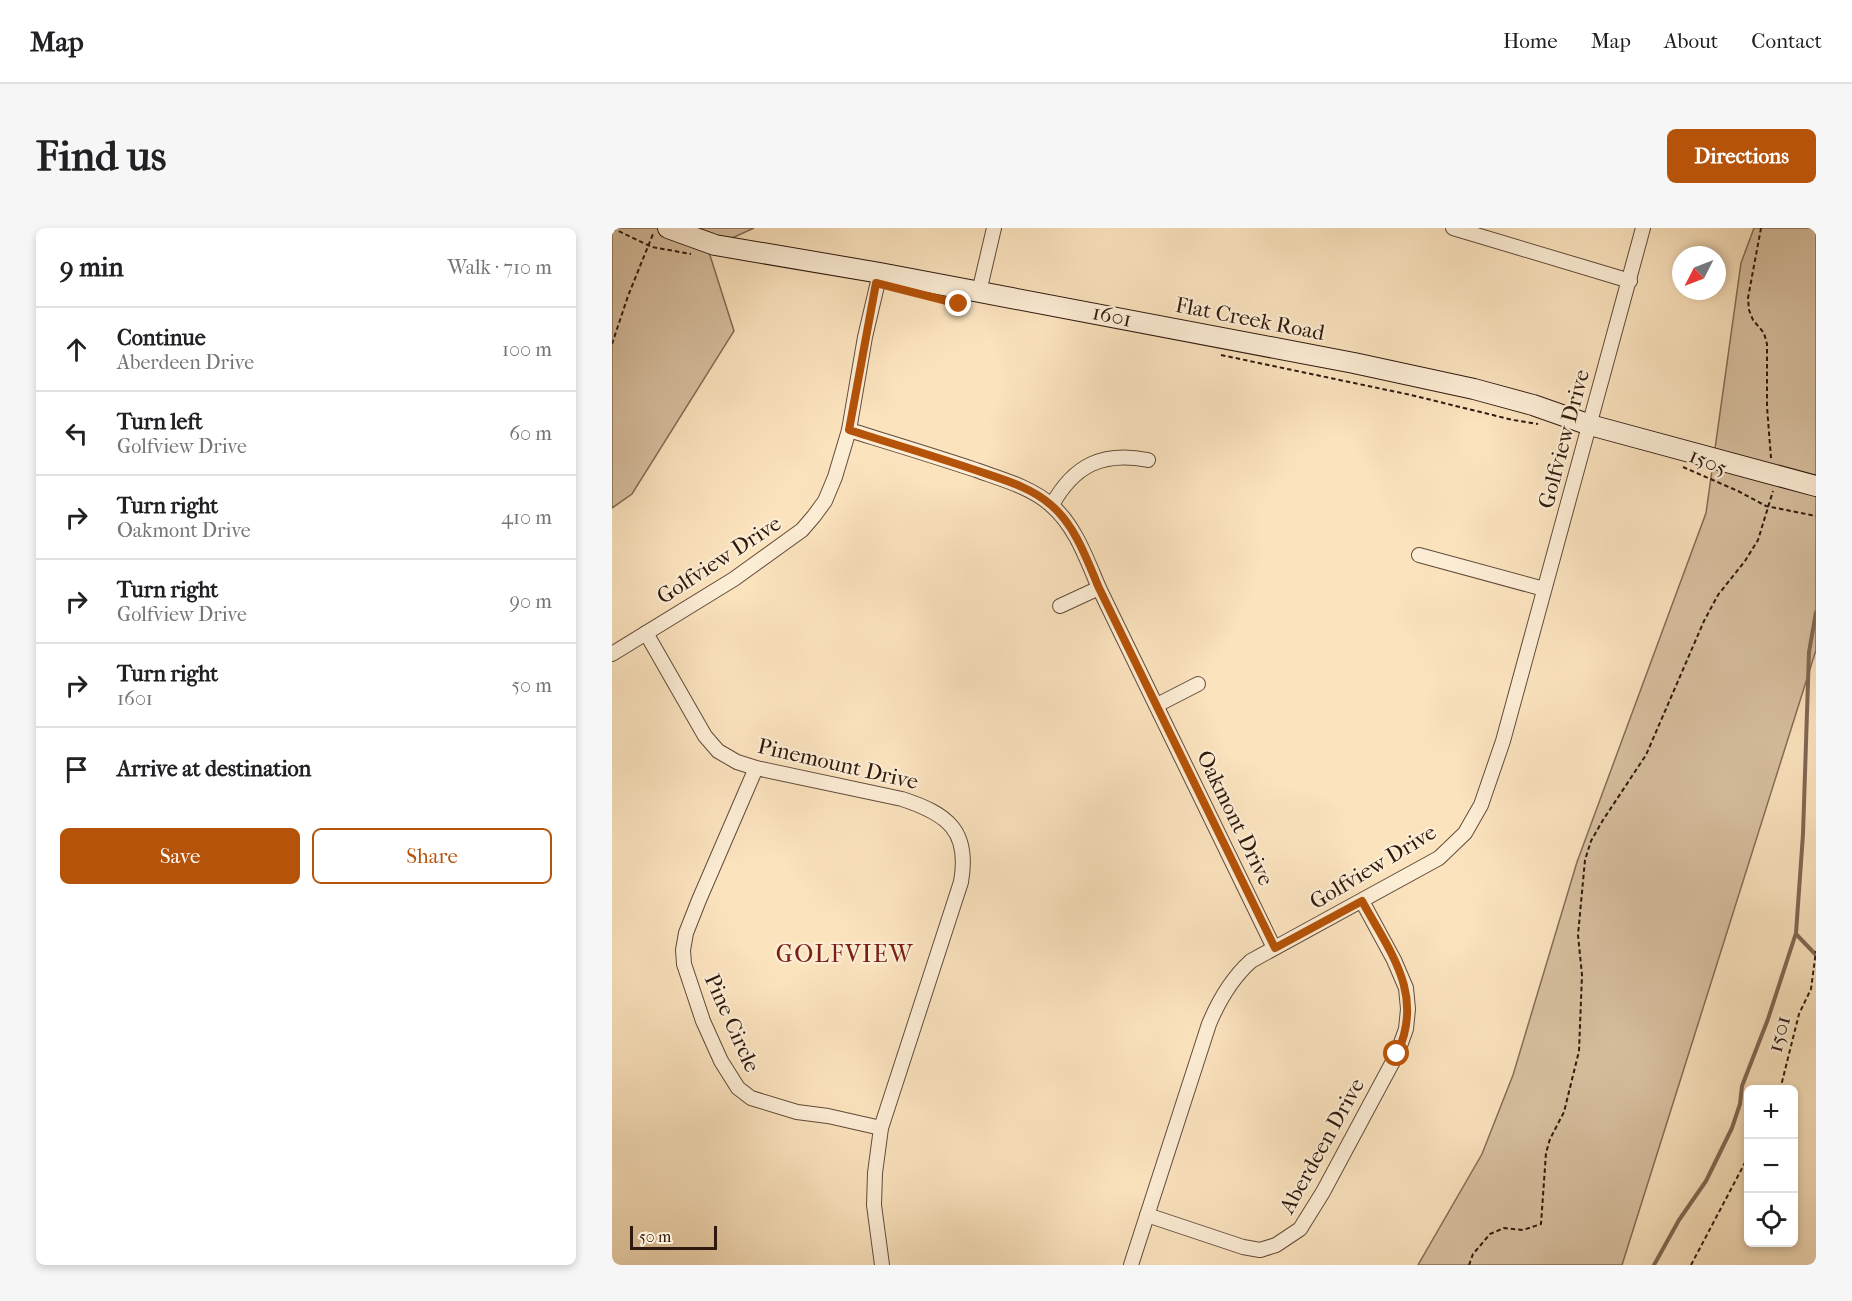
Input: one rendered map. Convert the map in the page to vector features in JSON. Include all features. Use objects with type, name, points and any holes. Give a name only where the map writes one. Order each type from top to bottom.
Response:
[{"type":"street","name":"Flat Creek Road","points":[[668,228],[715,245],[880,273],[1365,365],[1513,399],[1590,425],[1816,486]]},
{"type":"street","points":[[979,292],[994,228]]},
{"type":"street","points":[[1453,228],[1630,281]]},
{"type":"street","name":"Golfview Drive","points":[[1131,1265],[1174,1128],[1217,1005],[1232,981],[1243,968],[1275,948],[1439,858],[1465,833],[1488,789],[1643,228]]},
{"type":"street","name":"Golfview Drive","points":[[612,654],[734,579],[802,530],[825,501],[849,430],[865,337],[880,273]]},
{"type":"street","name":"Oakmont Drive","points":[[849,430],[1029,490],[1052,505],[1072,529],[1275,948]]},
{"type":"street","points":[[1052,505],[1061,489],[1073,476],[1106,458],[1132,457],[1148,460]]},
{"type":"street","points":[[1419,555],[1544,589]]},
{"type":"street","points":[[1060,606],[1099,588]]},
{"type":"street","name":"Pinemount Drive","points":[[646,633],[705,736],[718,751],[737,762],[756,768],[902,799],[920,805],[935,811],[949,824],[961,842],[964,860],[961,882],[881,1128],[875,1173],[874,1205],[882,1265]]},
{"type":"street","points":[[1157,705],[1198,684]]},
{"type":"street","name":"Pine Circle","points":[[756,768],[686,933],[683,950],[684,964],[697,1004],[721,1061],[738,1088],[751,1098],[797,1112],[828,1116],[881,1128]]},
{"type":"street","name":"Aberdeen Drive","points":[[1147,1215],[1243,1247],[1260,1250],[1276,1245],[1300,1229],[1323,1192],[1397,1054],[1406,1029],[1408,1009],[1406,988],[1394,960],[1362,901]]},
{"type":"path","points":[[612,344],[647,245],[657,228]]},
{"type":"path","points":[[1468,1265],[1473,1254],[1490,1234],[1504,1228],[1523,1230],[1541,1224],[1546,1153],[1550,1139],[1564,1112],[1579,1051],[1582,975],[1578,935],[1588,851],[1603,820],[1646,755],[1704,621],[1718,595],[1745,561],[1758,540],[1769,507],[1773,492],[1767,408],[1767,344],[1764,333],[1753,320],[1748,298],[1761,228]]},
{"type":"path","points":[[1215,353],[1411,395],[1513,420],[1546,425]]},
{"type":"path","name":"1505","points":[[1682,467],[1769,507],[1816,516]]},
{"type":"path","name":"1501","points":[[1781,1085],[1799,1014],[1811,989],[1816,951]]},
{"type":"path","points":[[1691,1265],[1744,1166]]},
{"type":"shaded area","points":[[612,228],[754,228],[708,249],[734,331],[632,494],[612,508]]},
{"type":"shaded area","points":[[1754,228],[1816,228],[1816,650],[1622,1265],[1418,1265],[1482,1154],[1513,1075],[1577,862],[1706,513],[1741,263]]},
{"type":"waterway","points":[[1654,1265],[1679,1220],[1706,1181],[1732,1128],[1740,1104],[1742,1086],[1768,1019],[1796,933],[1803,834],[1809,652],[1816,612]]},
{"type":"waterway","points":[[1796,934],[1816,955]]},
{"type":"district","name":"GOLFVIEW","points":[[845,954]]},
{"type":"route","points":[[959,304],[876,283],[849,430],[1003,480],[1029,490],[1052,505],[1072,529],[1275,948],[1362,901],[1394,960],[1406,988],[1408,1009],[1406,1029],[1397,1054]]}]
